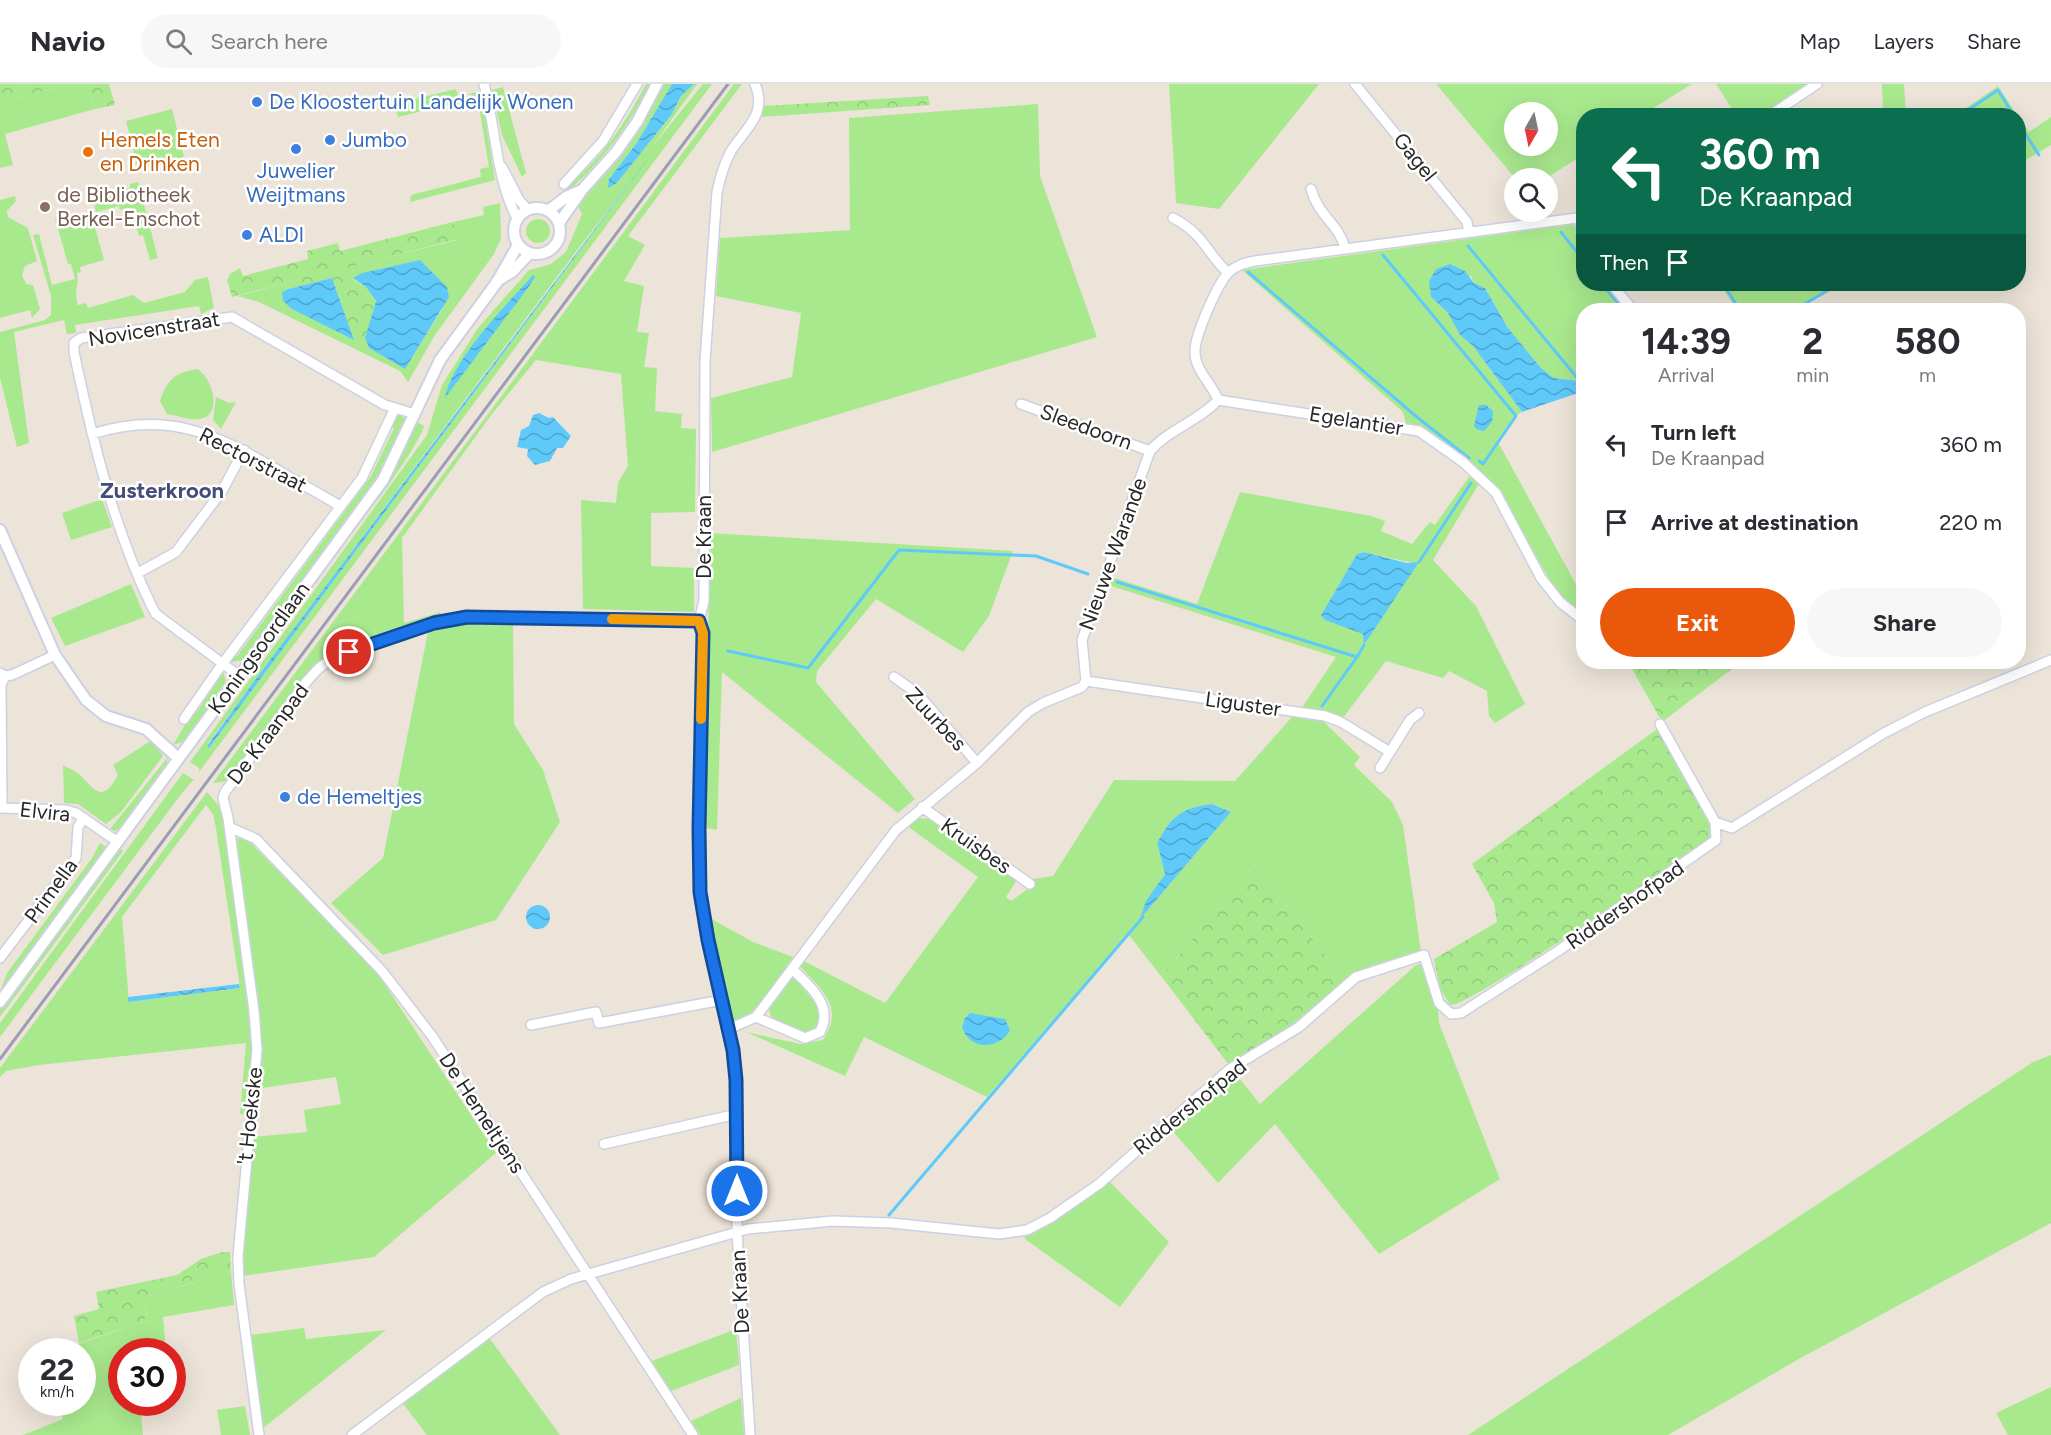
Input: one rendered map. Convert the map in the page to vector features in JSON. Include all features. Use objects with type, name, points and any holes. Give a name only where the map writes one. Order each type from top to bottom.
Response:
[{"type":"street","points":[[484,84],[502,167],[519,200],[528,210]]},
{"type":"street","points":[[564,184],[603,141],[637,84]]},
{"type":"street","points":[[559,223],[582,190],[616,152],[637,122],[657,84]]},
{"type":"street","name":"Gagel","points":[[1355,84],[1467,222],[1469,232]]},
{"type":"street","points":[[1781,108],[1817,84]]},
{"type":"street","name":"De Kraan","points":[[750,1435],[737,1232],[736,1080],[729,1029],[700,892],[703,633],[699,621],[704,601],[705,361],[717,192],[720,177],[732,150],[757,115],[760,103],[757,85]]},
{"type":"street","points":[[502,167],[501,182],[518,218]]},
{"type":"street","points":[[1311,189],[1315,204],[1343,239],[1345,249]]},
{"type":"street","points":[[548,211],[567,197],[582,190]]},
{"type":"street","points":[[538,208],[548,211],[559,223],[560,231],[554,247],[547,252],[530,253],[518,245],[514,227],[518,218],[528,210],[538,208]]},
{"type":"street","points":[[1173,218],[1198,234],[1218,263],[1228,273]]},
{"type":"street","points":[[1218,400],[1197,363],[1195,343],[1219,286],[1228,273],[1241,264],[1576,218]]},
{"type":"street","name":"Koningsoordlaan","points":[[0,1002],[383,480],[445,352],[496,282],[518,245]]},
{"type":"street","name":"Koningsoordlaan","points":[[496,282],[512,272],[530,253]]},
{"type":"street","points":[[1617,291],[1627,303]]},
{"type":"street","name":"Novicenstraat","points":[[238,675],[156,614],[138,573],[108,490],[92,434],[74,343],[81,338],[232,317],[395,408],[415,414]]},
{"type":"street","name":"Nieuwe Warande","points":[[1086,681],[1082,640],[1150,451],[1218,400]]},
{"type":"street","name":"Egelantier","points":[[1218,400],[1419,431],[1463,462],[1496,493],[1541,578],[1560,602],[1576,615]]},
{"type":"street","name":"Sleedoorn","points":[[1021,404],[1150,451]]},
{"type":"street","name":"Koningsoordlaan","points":[[184,719],[369,465],[395,408]]},
{"type":"street","name":"Rectorstraat","points":[[92,434],[135,424],[172,425],[219,438],[244,450],[340,507]]},
{"type":"street","points":[[138,573],[176,552],[222,491],[244,450]]},
{"type":"street","points":[[0,530],[55,655],[95,710],[146,729],[178,759]]},
{"type":"street","name":"De Kraanpad","points":[[223,798],[307,681],[322,665],[349,652],[434,623],[467,617],[699,621]]},
{"type":"street","points":[[1,808],[2,675],[55,655]]},
{"type":"street","points":[[1660,724],[1715,822],[1732,828],[1884,733],[1925,712],[2051,660]]},
{"type":"street","name":"Zuurbes","points":[[894,677],[918,694],[977,763]]},
{"type":"street","points":[[729,1029],[756,1017],[883,844],[922,807],[977,763],[1028,712],[1043,703],[1072,693],[1082,687],[1086,681]]},
{"type":"street","name":"Liguster","points":[[1086,681],[1325,716],[1341,722],[1390,752]]},
{"type":"street","points":[[1380,768],[1410,720],[1419,713]]},
{"type":"street","name":"'t Hoekske","points":[[223,798],[229,827],[256,1028],[255,1080],[238,1256],[241,1301],[259,1435]]},
{"type":"street","name":"Kruisbes","points":[[922,807],[1030,884]]},
{"type":"street","name":"Elvira","points":[[1,808],[66,810],[84,818],[118,842]]},
{"type":"street","name":"Primella","points":[[0,958],[76,858],[78,827],[84,818]]},
{"type":"street","name":"Riddershofpad","points":[[588,1276],[748,1229],[833,1221],[891,1223],[999,1234],[1027,1230],[1050,1218],[1099,1184],[1230,1069],[1299,1027],[1356,977],[1424,954],[1439,1004],[1451,1014],[1461,1012],[1558,951],[1716,840],[1715,822]]},
{"type":"street","name":"De Hemeltjens","points":[[229,827],[256,839],[399,991],[432,1036],[693,1435]]},
{"type":"street","points":[[756,1017],[805,1038],[820,1032],[824,1026],[825,1010],[814,989],[792,969]]},
{"type":"street","points":[[531,1025],[596,1012],[598,1023],[722,1000]]},
{"type":"street","points":[[604,1144],[737,1114]]},
{"type":"street","points":[[352,1435],[543,1292],[571,1279],[588,1276]]},
{"type":"green space","points":[[0,84],[69,84],[0,103]]},
{"type":"green space","points":[[69,84],[88,84],[95,109],[5,134],[13,165],[0,168],[0,103]]},
{"type":"green space","points":[[88,84],[109,84],[115,105],[95,109]]},
{"type":"green space","points":[[646,84],[650,84],[633,115],[613,143],[565,194],[564,188],[578,172],[581,174],[591,164],[609,143],[625,121]]},
{"type":"green space","points":[[664,84],[672,84],[636,144],[609,179],[617,183],[672,114],[681,96],[697,84],[652,147],[703,84],[712,84],[199,772],[199,768],[190,762],[427,435],[442,385],[478,328],[529,270],[551,264],[566,252],[582,214],[578,206],[633,139]],"holes":[[[645,163],[209,748],[207,746],[209,742]]]},
{"type":"green space","points":[[734,84],[742,84],[628,236],[645,245],[624,281],[644,286],[637,332],[649,333],[644,367],[657,368],[655,411],[682,414],[681,428],[696,429],[695,512],[651,513],[651,566],[694,568],[694,612],[583,609],[581,500],[616,503],[618,483],[628,466],[621,374],[536,360],[492,414],[402,538],[404,623],[441,612],[439,618],[327,658],[228,781],[213,783]]},
{"type":"green space","points":[[1169,84],[1319,84],[1219,209],[1176,203]]},
{"type":"green space","points":[[1436,84],[1692,84],[1653,108],[1576,108],[1576,159],[1558,171],[1558,168],[1507,168]]},
{"type":"green space","points":[[1716,84],[1809,84],[1772,108],[1731,108]]},
{"type":"green space","points":[[1882,84],[1904,84],[1906,108],[1883,108]]},
{"type":"green space","points":[[1998,86],[2012,108],[1966,108]]},
{"type":"green space","points":[[503,87],[526,173],[522,177],[502,135],[492,90]]},
{"type":"green space","points":[[456,89],[460,102],[398,117],[394,104]]},
{"type":"green space","points":[[481,91],[495,180],[410,202],[411,195],[481,177],[480,169],[489,167],[478,100],[470,101],[469,94]]},
{"type":"green space","points":[[928,96],[930,105],[762,117],[764,106]]},
{"type":"green space","points":[[1038,104],[1040,176],[1097,337],[712,452],[711,398],[792,377],[801,313],[716,296],[720,238],[850,230],[849,118]]},
{"type":"green space","points":[[172,109],[184,157],[138,169],[126,121]]},
{"type":"green space","points":[[2051,117],[2051,145],[2026,160],[2026,128],[2029,132]]},
{"type":"green space","points":[[138,182],[158,258],[150,260],[143,235],[139,236],[131,208],[120,210],[119,206],[96,212],[93,198],[130,188],[130,184]]},
{"type":"green space","points":[[15,196],[16,201],[7,211],[8,217],[28,228],[37,261],[25,266],[22,275],[26,284],[33,285],[40,309],[32,318],[30,310],[0,318],[0,200]]},
{"type":"green space","points":[[500,203],[501,239],[494,254],[435,335],[408,382],[400,371],[259,302],[238,296],[286,283],[288,289],[282,292],[290,305],[362,343],[365,338],[369,348],[405,368],[443,308],[353,279],[349,277],[346,268],[457,240],[453,222],[484,215],[483,207]]},
{"type":"green space","points":[[60,216],[63,224],[86,218],[88,225],[94,224],[104,260],[80,267],[81,272],[77,273],[78,305],[86,303],[88,308],[133,295],[144,303],[185,292],[195,280],[208,277],[214,308],[201,314],[199,306],[75,325],[76,333],[67,334],[64,320],[14,332],[29,443],[17,447],[0,378],[0,332],[45,320],[51,315],[51,296],[33,235],[39,234],[52,285],[75,279],[71,264],[68,264],[55,218]]},
{"type":"green space","points":[[538,219],[546,223],[550,231],[546,239],[538,243],[530,239],[526,231],[530,223]]},
{"type":"green space","points":[[453,222],[458,239],[347,268],[349,277],[366,287],[376,301],[367,335],[362,343],[354,340],[332,278],[288,289],[286,283],[232,297],[227,280],[230,274],[240,268],[243,276],[308,259],[307,251],[338,243],[340,251]]},
{"type":"green space","points":[[1574,224],[1576,230],[1576,291],[1614,291],[1624,303],[1576,303],[1576,381],[1554,378],[1541,368],[1508,328],[1485,288],[1474,283],[1471,276],[1431,297],[1448,313],[1460,335],[1473,346],[1522,412],[1515,416],[1498,442],[1576,584],[1576,610],[1566,603],[1556,591],[1500,493],[1481,471],[1428,431],[1406,423],[1403,412],[1242,270]]},
{"type":"green space","points":[[1725,291],[1826,291],[1805,303],[1732,303]]},
{"type":"green space","points":[[197,369],[211,387],[214,404],[212,411],[200,419],[167,414],[160,401],[169,382],[177,375]]},
{"type":"green space","points":[[216,397],[229,403],[236,402],[221,429],[213,420]]},
{"type":"green space","points":[[401,415],[406,420],[375,481],[242,660],[232,662],[230,660],[234,655],[237,656],[371,476],[394,428],[391,427],[396,416]]},
{"type":"green space","points":[[417,422],[424,426],[422,431],[388,486],[244,676],[387,483]]},
{"type":"green space","points":[[1471,474],[1480,482],[1433,560],[1476,606],[1525,704],[1495,723],[1489,716],[1487,691],[1449,671],[1443,678],[1386,661],[1343,718],[1301,709],[1336,657],[1108,585],[1111,577],[1197,604],[1240,492],[1371,516],[1385,521],[1381,531],[1412,544],[1430,522],[1435,525]],"holes":[[[1364,552],[1413,563],[1365,644],[1363,634],[1321,615],[1357,554]]]},
{"type":"green space","points":[[102,499],[112,527],[71,540],[62,513]]},
{"type":"green space","points":[[711,533],[1013,551],[989,616],[963,652],[876,599],[817,671],[816,682],[915,799],[898,813],[722,672],[717,830],[702,827]]},
{"type":"green space","points":[[131,584],[145,617],[65,646],[51,618]]},
{"type":"green space","points":[[513,623],[514,724],[543,770],[560,822],[496,920],[383,955],[331,903],[383,858],[428,632],[460,624]]},
{"type":"green space","points":[[1632,669],[1732,669],[1662,722]]},
{"type":"green space","points":[[223,672],[226,681],[185,741],[173,745],[193,711],[196,713],[217,682],[215,679]]},
{"type":"green space","points":[[1292,717],[1322,720],[1360,757],[1354,765],[1392,802],[1403,825],[1421,952],[1346,981],[1255,865],[1161,976],[1128,934],[987,1097],[864,1037],[845,1076],[746,1032],[800,1044],[823,1040],[832,1018],[831,1008],[823,991],[800,966],[804,961],[885,1003],[978,877],[907,826],[917,818],[930,819],[988,864],[995,865],[1017,880],[1006,897],[1011,901],[1029,888],[1033,879],[1053,876],[1114,780],[1235,781]],"holes":[[[1212,804],[1231,812],[1141,917],[1165,873],[1157,843],[1167,827],[1179,816],[1193,808]]]},
{"type":"green space","points":[[1657,729],[1717,835],[1535,958],[1466,999],[1450,1005],[1440,989],[1434,959],[1497,922],[1494,903],[1472,864]]},
{"type":"green space","points":[[152,740],[163,756],[121,812],[106,824],[78,804],[64,803],[63,765],[76,772],[101,792],[112,785],[118,775],[113,765]]},
{"type":"green space","points":[[168,757],[166,767],[120,828],[115,831],[110,829]]},
{"type":"green space","points":[[183,773],[196,781],[193,780],[182,793],[0,1037],[0,1023]]},
{"type":"green space","points":[[207,792],[219,806],[223,819],[251,1019],[253,1043],[247,1115],[240,1114],[246,1043],[39,1065],[6,1071],[0,1077],[0,1068]],"holes":[[[206,805],[213,814],[240,988],[129,1002],[122,917]]]},
{"type":"green space","points":[[236,839],[249,841],[378,974],[496,1153],[374,1257],[243,1276],[241,1254],[251,1137],[307,1132],[304,1110],[341,1104],[336,1077],[256,1089],[261,1022],[235,844]]},
{"type":"green space","points":[[100,843],[106,847],[0,991],[7,973],[92,858]]},
{"type":"green space","points":[[119,848],[123,851],[0,1017],[0,1009]]},
{"type":"green space","points":[[1255,865],[1346,981],[1260,1050],[1229,1065],[1161,976]]},
{"type":"green space","points":[[708,917],[753,942],[793,957],[761,1003],[737,1021],[730,1017]]},
{"type":"green space","points":[[1424,962],[1438,1010],[1439,1023],[1500,1179],[1379,1254],[1275,1124],[1218,1183],[1170,1128],[1235,1073],[1260,1104],[1415,966]]},
{"type":"green space","points":[[791,978],[795,978],[819,1008],[819,1025],[808,1033],[784,1026],[770,1015],[769,1009]]},
{"type":"green space","points":[[2051,1055],[2051,1223],[1797,1360],[1668,1435],[1468,1435],[2033,1062]]},
{"type":"green space","points":[[1109,1181],[1169,1242],[1120,1307],[1025,1239],[1025,1235],[1065,1213]]},
{"type":"green space","points":[[222,1252],[230,1252],[231,1272],[146,1296],[145,1321],[94,1338],[78,1338],[74,1316],[99,1309],[96,1292],[177,1275],[201,1259]]},
{"type":"green space","points":[[231,1272],[234,1305],[163,1317],[165,1338],[108,1338],[108,1416],[141,1416],[143,1435],[23,1435],[63,1419],[62,1416],[96,1416],[96,1338],[145,1321],[146,1296]]},
{"type":"green space","points":[[304,1328],[306,1339],[386,1330],[262,1429],[250,1335]]},
{"type":"green space","points":[[736,1329],[739,1365],[671,1391],[652,1361]]},
{"type":"green space","points":[[488,1336],[560,1435],[427,1435],[401,1401]]},
{"type":"green space","points":[[2051,1387],[2051,1435],[2008,1435],[1996,1413]]},
{"type":"green space","points":[[741,1398],[744,1435],[700,1435],[691,1421]]},
{"type":"green space","points":[[245,1406],[250,1435],[221,1435],[217,1410]]},
{"type":"water","points":[[672,84],[694,84],[681,96],[672,114],[617,183],[608,188],[609,179],[636,144]]},
{"type":"water","points":[[646,161],[209,748],[207,746],[261,672]]},
{"type":"water","points":[[420,260],[447,287],[449,297],[405,369],[369,348],[365,338],[376,301],[366,287],[353,278],[362,273]]},
{"type":"water","points":[[1450,264],[1465,271],[1474,283],[1485,288],[1508,328],[1541,368],[1554,378],[1576,381],[1576,394],[1522,412],[1473,346],[1460,335],[1448,313],[1431,297],[1429,281],[1436,269]]},
{"type":"water","points":[[533,275],[535,277],[528,288],[445,398],[458,366],[469,350]]},
{"type":"water","points":[[332,278],[354,340],[292,309],[283,301],[282,292],[288,289]]},
{"type":"water","points":[[1479,405],[1486,405],[1493,411],[1492,422],[1484,431],[1474,426]]},
{"type":"water","points":[[539,413],[549,418],[553,417],[571,436],[563,448],[557,448],[550,461],[535,465],[527,456],[528,449],[517,447],[521,430],[529,426],[533,415]]},
{"type":"water","points":[[1364,552],[1407,563],[1419,562],[1364,645],[1363,634],[1325,620],[1321,615],[1357,554]]},
{"type":"water","points":[[1212,804],[1231,812],[1140,919],[1146,901],[1165,874],[1157,843],[1162,834],[1178,815],[1192,808]]},
{"type":"water","points":[[538,905],[546,909],[550,917],[546,925],[538,929],[530,925],[526,917],[530,909]]},
{"type":"water","points":[[239,984],[240,988],[128,1002],[128,997]]},
{"type":"water","points":[[970,1013],[1005,1019],[1010,1030],[999,1041],[985,1045],[978,1044],[966,1035],[962,1027],[965,1018]]},
{"type":"waterway","points":[[1971,108],[1998,90],[2009,108]]},
{"type":"waterway","points":[[2026,135],[2039,155]]},
{"type":"waterway","points":[[1561,232],[1576,251]]},
{"type":"waterway","points":[[1468,246],[1576,376]]},
{"type":"waterway","points":[[1383,255],[1516,416],[1483,464],[1479,461]]},
{"type":"waterway","points":[[1248,272],[1418,418],[1469,458]]},
{"type":"waterway","points":[[1608,291],[1618,303]]},
{"type":"waterway","points":[[1728,291],[1735,303]]},
{"type":"waterway","points":[[1806,303],[1827,291]]},
{"type":"waterway","points":[[1419,562],[1471,483]]},
{"type":"waterway","points":[[728,651],[808,668],[899,550],[1036,556],[1088,574]]},
{"type":"waterway","points":[[1117,582],[1357,657],[1364,645]]},
{"type":"waterway","points":[[1322,706],[1357,657]]},
{"type":"waterway","points":[[889,1215],[1143,917]]},
{"type":"railway","points":[[0,1059],[728,84]]},
{"type":"slow traffic","points":[[612,619],[699,621],[703,633],[701,719]]},
{"type":"place","name":"De Kloostertuin Landelijk Wonen","points":[[257,102]]},
{"type":"place","name":"Jumbo","points":[[330,140]]},
{"type":"place","name":"Juwelier Weijtmans","points":[[296,149]]},
{"type":"place","name":"Hemels Eten en Drinken","points":[[88,152]]},
{"type":"place","name":"de Bibliotheek Berkel-Enschot","points":[[45,207]]},
{"type":"place","name":"ALDI","points":[[247,235]]},
{"type":"place","name":"de Hemeltjes","points":[[285,797]]},
{"type":"district","name":"Zusterkroon","points":[[162,490]]},
{"type":"route","points":[[349,652],[434,623],[467,617],[699,621],[703,633],[700,892],[708,940],[733,1050],[736,1080],[737,1191]]}]
